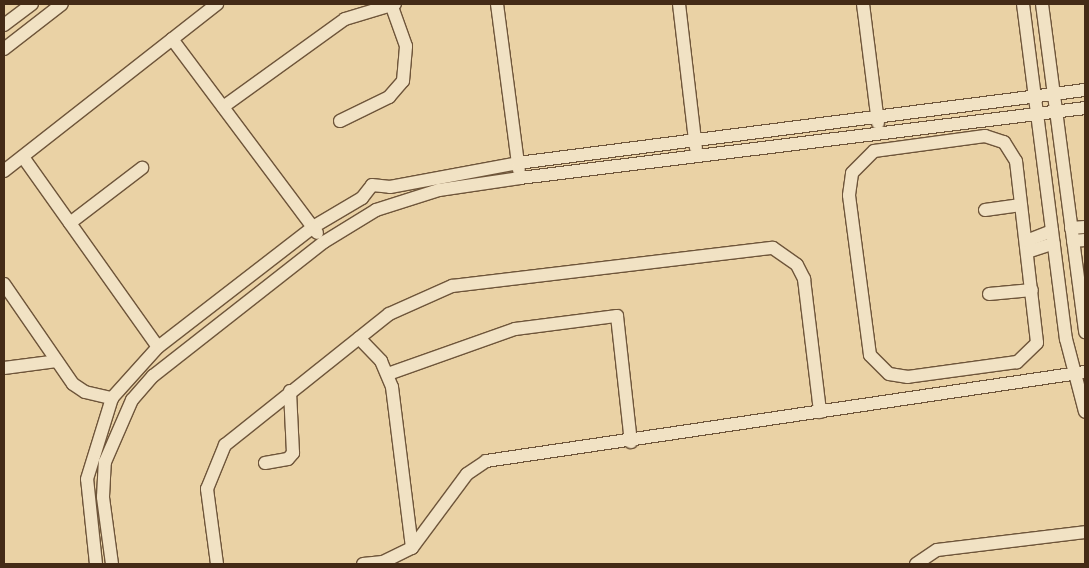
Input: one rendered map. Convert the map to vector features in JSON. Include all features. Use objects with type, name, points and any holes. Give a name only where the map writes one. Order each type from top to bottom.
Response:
[{"type":"street","points":[[4,25],[32,4]]},
{"type":"street","points":[[4,49],[62,4]]},
{"type":"street","points":[[4,171],[217,4]]},
{"type":"street","points":[[340,120],[389,97],[402,80],[406,46],[391,4]]},
{"type":"street","points":[[223,107],[345,18],[395,4]]},
{"type":"street","points":[[498,4],[520,178]]},
{"type":"street","points":[[679,4],[698,156]]},
{"type":"street","points":[[863,4],[880,133]]},
{"type":"street","points":[[1023,4],[1053,237],[1080,373],[1085,412]]},
{"type":"street","points":[[1042,4],[1055,113],[1076,236],[1085,332]]},
{"type":"street","points":[[172,39],[324,242]]},
{"type":"street","points":[[96,564],[87,480],[112,398],[158,347],[313,227],[362,198],[372,185],[390,186],[518,163],[1085,90]]},
{"type":"street","points":[[112,564],[103,497],[105,462],[132,400],[154,376],[324,242],[376,210],[407,198],[520,178],[1085,108]]},
{"type":"street","points":[[992,137],[1004,142],[1014,155],[1027,246],[1038,337],[1034,349],[1021,360],[902,377],[883,371],[870,355],[849,195],[850,180],[860,160],[874,152],[992,137]]},
{"type":"street","points":[[23,157],[158,347]]},
{"type":"street","points":[[70,223],[142,168]]},
{"type":"street","points":[[985,210],[1021,205]]},
{"type":"street","points":[[1076,236],[1085,228]]},
{"type":"street","points":[[1027,246],[1053,237]]},
{"type":"street","points":[[217,564],[208,478],[225,444],[389,314],[452,286],[774,248],[797,265],[804,279],[820,412]]},
{"type":"street","points":[[4,284],[57,361],[79,389],[112,398]]},
{"type":"street","points":[[989,294],[1032,290]]},
{"type":"street","points":[[388,374],[515,329],[617,316],[631,442]]},
{"type":"street","points":[[359,338],[388,374],[395,398],[412,548]]},
{"type":"street","points":[[4,368],[57,361]]},
{"type":"street","points":[[363,564],[383,562],[412,548],[467,474],[486,461],[631,442],[1080,373]]},
{"type":"street","points":[[265,463],[288,459],[293,453],[290,391]]},
{"type":"street","points":[[916,564],[937,550],[1085,532]]}]
